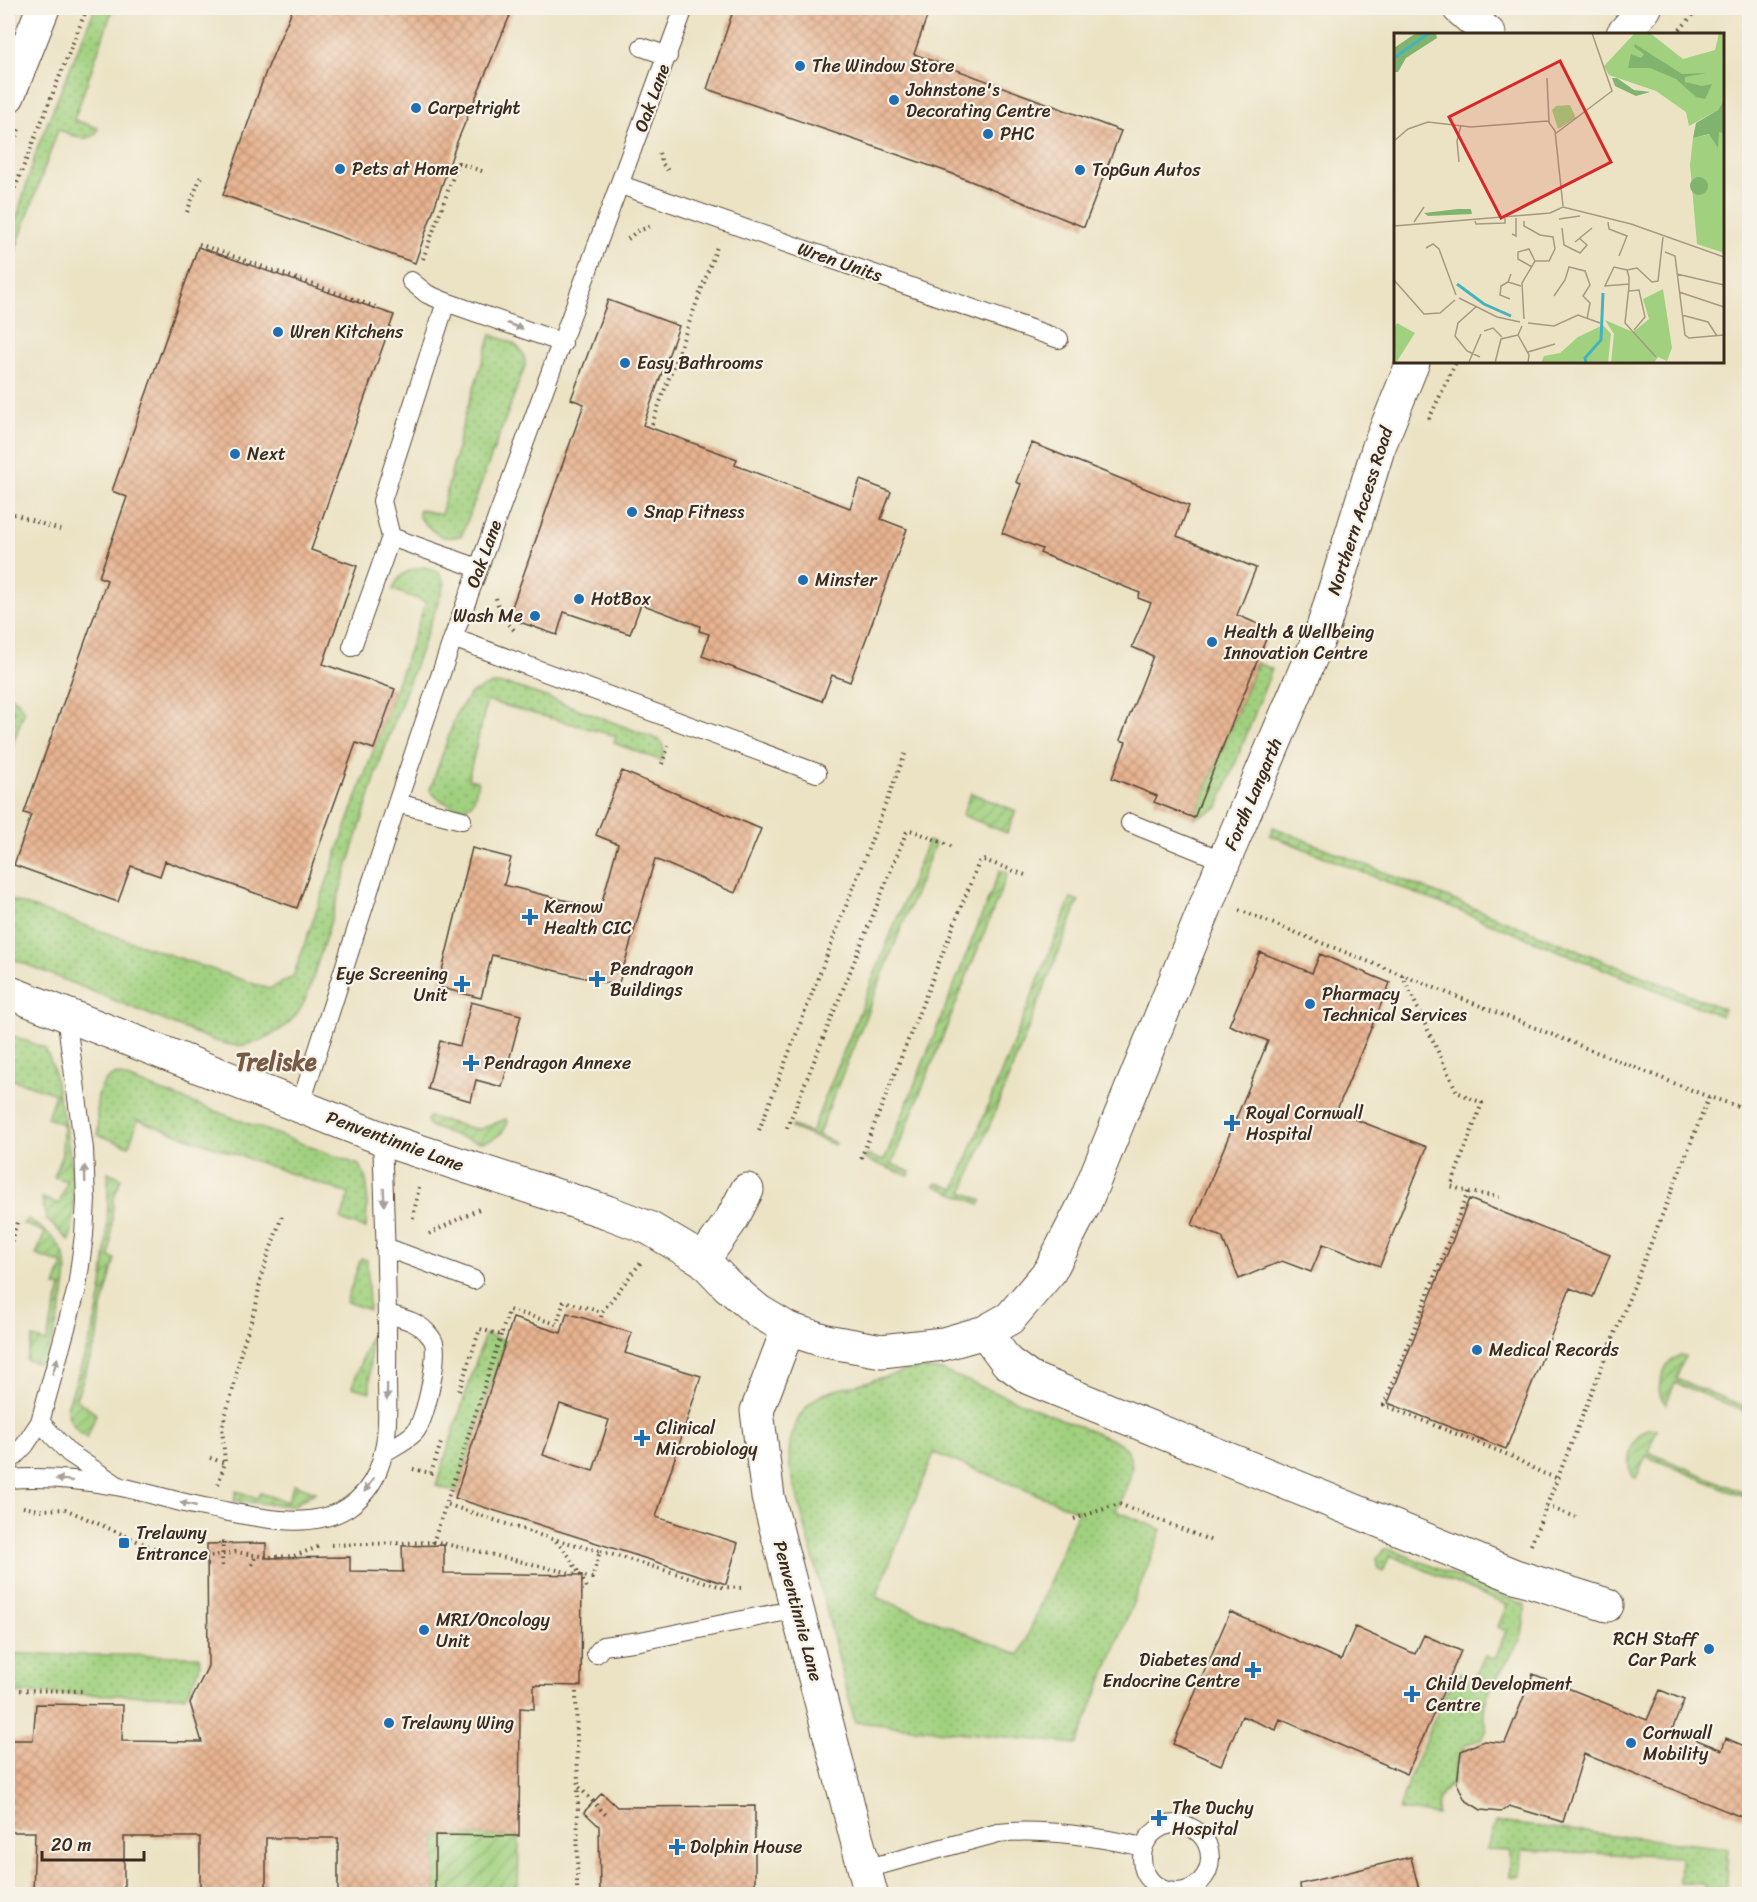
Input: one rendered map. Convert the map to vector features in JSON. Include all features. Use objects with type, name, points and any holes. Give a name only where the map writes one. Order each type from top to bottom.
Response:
[{"type":"main road","points":[[8,96],[44,8]]},
{"type":"main road","points":[[1459,8],[1488,33]]},
{"type":"main road","points":[[1624,33],[1645,8]]},
{"type":"main road","name":"Northern Access Road","points":[[1281,727],[1322,631],[1378,449],[1413,363]]},
{"type":"main road","name":"Fordh Langarth","points":[[986,1332],[1010,1318],[1050,1271],[1085,1203],[1281,727]]},
{"type":"main road","name":"Penventinnie Lane","points":[[8,992],[382,1139],[607,1212],[649,1228],[703,1260],[727,1285],[758,1311],[788,1329],[826,1341],[882,1351],[944,1344],[986,1332]]},
{"type":"main road","points":[[703,1260],[732,1219],[747,1190]]},
{"type":"main road","name":"Penventinnie Lane","points":[[788,1329],[757,1411],[768,1497],[868,1882]]},
{"type":"main road","points":[[986,1332],[1007,1362],[1029,1378],[1515,1576],[1607,1605]]},
{"type":"lane","name":"Oak Lane","points":[[300,1107],[397,803],[453,638],[563,344],[684,8]]},
{"type":"lane","points":[[642,47],[668,56]]},
{"type":"lane","name":"Wren Units","points":[[621,185],[1059,339]]},
{"type":"lane","points":[[411,281],[427,294],[446,302],[563,344]]},
{"type":"lane","points":[[352,647],[391,537],[382,501],[446,302]]},
{"type":"lane","points":[[391,537],[478,568]]},
{"type":"lane","points":[[453,638],[817,773]]},
{"type":"lane","points":[[397,803],[462,820]]},
{"type":"lane","points":[[1131,823],[1224,861]]},
{"type":"lane","points":[[8,1463],[26,1445],[40,1422],[75,1297],[84,1234],[86,1200],[84,1149],[66,1016]]},
{"type":"lane","points":[[8,1479],[54,1479],[120,1487],[200,1507],[304,1522],[334,1514],[361,1497],[378,1470],[387,1430],[388,1314],[382,1139]]},
{"type":"lane","points":[[386,1247],[474,1280]]},
{"type":"lane","points":[[383,1453],[414,1433],[420,1426],[426,1409],[434,1360],[434,1342],[428,1332],[414,1323],[388,1314]]},
{"type":"lane","points":[[40,1422],[69,1453],[120,1487]]},
{"type":"lane","points":[[596,1654],[603,1646],[652,1639],[797,1609]]},
{"type":"lane","points":[[868,1882],[998,1833],[1016,1831],[1111,1840],[1143,1847]]},
{"type":"path","points":[[8,205],[87,8]]},
{"type":"path","points":[[1678,33],[1699,8]]},
{"type":"path","points":[[411,281],[422,261],[458,163],[485,172]]},
{"type":"path","points":[[187,212],[201,176]]},
{"type":"path","points":[[625,242],[637,231],[660,224]]},
{"type":"path","points":[[652,424],[719,241]]},
{"type":"path","points":[[199,244],[379,308]]},
{"type":"path","points":[[8,512],[60,530]]},
{"type":"path","points":[[496,590],[495,598],[501,616],[521,635]]},
{"type":"path","points":[[662,764],[671,739]]},
{"type":"path","points":[[759,1130],[905,754]]},
{"type":"path","points":[[787,1128],[906,833],[910,830],[914,831],[953,847]]},
{"type":"path","points":[[861,1158],[979,862],[984,860],[1028,876]]},
{"type":"path","points":[[1230,907],[1709,1097],[1738,1106]]},
{"type":"path","points":[[1402,975],[1457,1092],[1482,1103],[1451,1185],[1468,1192],[1499,1197]]},
{"type":"path","points":[[1515,1576],[1523,1556],[1527,1556],[1559,1479],[1709,1097]]},
{"type":"path","points":[[412,1224],[420,1181]]},
{"type":"path","points":[[1468,1192],[1384,1405],[1511,1456],[1540,1472],[1559,1479]]},
{"type":"path","points":[[420,1239],[482,1208]]},
{"type":"path","points":[[215,1492],[225,1463],[222,1427],[241,1351],[256,1306],[261,1276],[283,1213]]},
{"type":"path","points":[[8,1253],[17,1222]]},
{"type":"path","points":[[600,1323],[602,1312],[646,1256]]},
{"type":"path","points":[[433,1543],[509,1310],[557,1324],[564,1301],[602,1312]]},
{"type":"path","points":[[457,1395],[480,1329],[501,1335]]},
{"type":"path","points":[[406,1471],[414,1468],[431,1473],[442,1439]]},
{"type":"path","points":[[210,1458],[225,1463]]},
{"type":"path","points":[[446,1504],[555,1540],[722,1587],[742,1588]]},
{"type":"path","points":[[1074,1520],[1119,1504],[1212,1541]]},
{"type":"path","points":[[17,1506],[39,1510],[65,1509],[170,1554],[207,1557],[236,1552],[266,1557],[294,1556],[324,1545],[433,1543],[592,1578],[600,1551]]},
{"type":"path","points":[[1547,1506],[1576,1517]]},
{"type":"path","points":[[349,1545],[352,1536]]},
{"type":"path","points":[[555,1540],[563,1546],[589,1591]]},
{"type":"path","points":[[252,1565],[256,1555]]},
{"type":"path","points":[[8,1690],[86,1691]]},
{"type":"path","points":[[576,1692],[577,1894]]},
{"type":"path","points":[[578,1786],[608,1817]]},
{"type":"green space","points":[[95,8],[113,8],[74,120],[98,128],[96,134],[87,138],[58,130],[8,271],[8,247],[38,146]]},
{"type":"green space","points":[[491,335],[515,344],[525,359],[525,366],[462,535],[443,537],[419,517],[419,509],[441,515],[465,415]]},
{"type":"green space","points":[[425,567],[438,572],[445,583],[382,756],[310,989],[301,1008],[289,1023],[267,1037],[252,1043],[232,1045],[212,1040],[8,957],[8,892],[11,900],[269,989],[293,977],[426,602],[393,590],[395,584],[405,573]]},
{"type":"green space","points":[[1257,663],[1272,669],[1218,808],[1194,818]]},
{"type":"green space","points":[[492,684],[510,685],[549,698],[660,740],[664,749],[662,761],[614,743],[616,736],[487,701],[468,779],[478,781],[476,794],[470,805],[465,807],[448,804],[430,790],[457,712],[471,693]]},
{"type":"green space","points":[[8,695],[18,701],[24,712],[8,758],[8,725],[13,710],[8,707]]},
{"type":"green space","points":[[971,793],[1016,811],[1007,833],[962,815]]},
{"type":"green space","points":[[1273,827],[1724,1009],[1721,1016],[1270,835]]},
{"type":"green space","points":[[928,841],[935,844],[818,1135],[836,1143],[835,1145],[791,1128],[792,1126],[811,1133]]},
{"type":"green space","points":[[1000,870],[1008,873],[892,1164],[910,1172],[909,1176],[864,1159],[866,1155],[884,1161]]},
{"type":"green space","points":[[1071,898],[1079,901],[963,1192],[982,1200],[980,1204],[935,1186],[937,1183],[955,1189]]},
{"type":"green space","points":[[8,1034],[45,1048],[53,1067],[58,1095],[8,1078]]},
{"type":"green space","points":[[116,1074],[359,1165],[367,1187],[366,1229],[341,1220],[349,1194],[138,1120],[129,1146],[98,1135],[97,1100],[99,1092],[102,1085]]},
{"type":"green space","points":[[55,1094],[58,1095],[62,1111],[72,1168],[74,1207],[70,1241],[46,1219],[42,1198],[59,1204],[67,1181],[54,1177],[62,1154],[63,1124],[47,1118]]},
{"type":"green space","points":[[429,1117],[475,1129],[481,1129],[506,1119],[508,1122],[497,1136],[488,1141],[479,1142],[429,1126],[427,1121]]},
{"type":"green space","points":[[108,1172],[121,1178],[113,1201],[110,1257],[115,1259],[101,1312],[98,1336],[76,1399],[96,1414],[87,1438],[71,1422],[67,1408],[92,1333],[101,1294],[107,1233]]},
{"type":"green space","points":[[28,1219],[44,1230],[58,1244],[66,1265],[61,1310],[43,1365],[26,1360],[33,1338],[46,1342],[61,1288],[55,1286],[63,1264],[36,1255],[45,1232],[23,1224]]},
{"type":"green space","points":[[361,1258],[367,1260],[369,1310],[346,1302]]},
{"type":"green space","points":[[485,1334],[505,1341],[457,1492],[436,1486]]},
{"type":"green space","points":[[370,1336],[370,1392],[352,1387]]},
{"type":"green space","points":[[1681,1355],[1685,1356],[1676,1379],[1749,1408],[1749,1413],[1675,1383],[1666,1404],[1660,1392],[1662,1377],[1669,1363]]},
{"type":"green space","points":[[919,1368],[943,1371],[1120,1443],[1131,1459],[1132,1468],[1128,1485],[1116,1511],[1162,1530],[1077,1744],[855,1722],[790,1467],[790,1445],[801,1414],[816,1398],[835,1390]],"holes":[[[934,1453],[1078,1511],[1020,1655],[876,1597]]]},
{"type":"green space","points":[[1647,1429],[1657,1429],[1648,1452],[1749,1495],[1749,1499],[1646,1456],[1636,1478],[1632,1476],[1629,1456],[1637,1437]]},
{"type":"green space","points":[[294,1484],[316,1492],[292,1506],[234,1501],[236,1491],[258,1498],[260,1493],[287,1502]]},
{"type":"green space","points":[[1384,1549],[1393,1550],[1525,1605],[1521,1637],[1488,1694],[1484,1718],[1487,1730],[1482,1739],[1466,1744],[1455,1766],[1453,1784],[1440,1797],[1437,1815],[1399,1810],[1410,1776],[1455,1671],[1474,1679],[1485,1655],[1495,1659],[1506,1631],[1498,1627],[1507,1605],[1390,1555],[1383,1572],[1379,1570],[1377,1559]]},
{"type":"green space","points":[[8,1654],[199,1656],[200,1665],[185,1696],[8,1693]]},
{"type":"green space","points":[[1496,1822],[1728,1848],[1725,1894],[1703,1894],[1704,1884],[1679,1883],[1680,1857],[1522,1850],[1520,1876],[1510,1876],[1510,1851],[1486,1850]]},
{"type":"green space","points":[[435,1835],[519,1836],[518,1894],[435,1894]]},
{"type":"building","points":[[293,8],[513,8],[457,142],[415,263],[223,195],[265,74]]},
{"type":"building","points":[[734,8],[930,8],[914,54],[1121,131],[1084,227],[948,172],[707,89]]},
{"type":"building","points":[[198,247],[394,315],[311,550],[357,566],[323,664],[395,689],[374,749],[356,743],[297,908],[165,861],[160,876],[131,866],[118,902],[14,865],[31,815],[24,813],[107,580],[99,577],[127,497],[112,491]]},
{"type":"building","points":[[608,300],[679,326],[643,425],[737,459],[735,465],[850,508],[860,480],[891,492],[881,519],[907,529],[850,682],[832,675],[822,701],[702,656],[709,634],[699,631],[700,626],[641,604],[630,634],[564,612],[557,635],[508,618],[584,404],[571,399]]},
{"type":"building","name":"Health & Wellbeing Innovation Centre","points":[[1032,443],[1189,506],[1177,536],[1256,568],[1237,615],[1270,629],[1194,818],[1154,802],[1157,796],[1112,778],[1126,742],[1120,740],[1153,656],[1132,647],[1151,603],[1138,598],[1140,593],[1040,553],[1042,549],[1002,533],[1021,484],[1016,482]]},
{"type":"building","points":[[622,771],[761,829],[735,893],[655,859],[618,986],[492,955],[481,998],[438,987],[472,848],[511,858],[504,885],[600,909],[618,844],[596,835]]},
{"type":"building","points":[[1260,952],[1312,973],[1320,954],[1390,983],[1336,1112],[1427,1147],[1380,1266],[1323,1244],[1311,1272],[1282,1261],[1239,1279],[1222,1237],[1192,1225],[1268,1041],[1229,1025]]},
{"type":"building","name":"Pendragon Annexe","points":[[471,1002],[521,1015],[502,1087],[476,1080],[471,1101],[428,1089],[440,1041],[460,1046]]},
{"type":"building","name":"Medical Records","points":[[1469,1199],[1610,1255],[1593,1297],[1570,1288],[1506,1449],[1388,1403]]},
{"type":"building","name":"Clinical Microbiology","points":[[567,1313],[632,1333],[625,1353],[701,1376],[656,1517],[738,1543],[726,1584],[455,1498],[513,1318],[561,1333]],"holes":[[[560,1404],[609,1420],[593,1471],[543,1455]]]},
{"type":"building","name":"Trelawny Wing","points":[[266,1543],[266,1558],[350,1557],[350,1571],[403,1572],[402,1546],[444,1545],[444,1573],[582,1575],[581,1686],[534,1685],[534,1709],[520,1708],[519,1836],[435,1835],[435,1894],[338,1894],[338,1838],[266,1838],[266,1894],[200,1894],[200,1837],[124,1837],[124,1894],[33,1894],[35,1832],[8,1832],[8,1740],[33,1740],[36,1704],[123,1705],[122,1741],[202,1742],[190,1703],[208,1666],[207,1544]]},
{"type":"building","points":[[1230,1612],[1341,1660],[1355,1627],[1415,1654],[1424,1635],[1461,1651],[1407,1774],[1280,1719],[1276,1730],[1242,1716],[1221,1765],[1173,1744]]},
{"type":"building","name":"Cornwall Mobility","points":[[1533,1674],[1647,1720],[1660,1690],[1684,1700],[1672,1730],[1722,1750],[1726,1738],[1749,1748],[1749,1820],[1584,1754],[1563,1822],[1509,1806],[1501,1812],[1481,1810],[1465,1800],[1457,1783],[1461,1751],[1484,1741],[1505,1743]]},
{"type":"building","name":"Dolphin House","points":[[602,1793],[617,1807],[755,1806],[755,1894],[600,1894],[599,1826],[584,1812]]},
{"type":"building","name":"The Duchy Hospital","points":[[1411,1857],[1420,1894],[1301,1894],[1300,1884]]},
{"type":"place","name":"The Window Store","points":[[800,66]]},
{"type":"place","name":"Johnstone's Decorating Centre","points":[[894,100]]},
{"type":"place","name":"Carpetright","points":[[416,108]]},
{"type":"place","name":"PHC","points":[[988,134]]},
{"type":"place","name":"Pets at Home","points":[[340,169]]},
{"type":"place","name":"TopGun Autos","points":[[1080,170]]},
{"type":"place","name":"Wren Kitchens","points":[[278,332]]},
{"type":"place","name":"Easy Bathrooms","points":[[625,363]]},
{"type":"place","name":"Next","points":[[235,454]]},
{"type":"place","name":"Snap Fitness","points":[[632,512]]},
{"type":"place","name":"Minster","points":[[803,580]]},
{"type":"place","name":"HotBox","points":[[579,599]]},
{"type":"place","name":"Wash Me","points":[[535,616]]},
{"type":"place","name":"Health & Wellbeing Innovation Centre","points":[[1212,642]]},
{"type":"place","name":"Kernow Health CIC","points":[[530,917]]},
{"type":"place","name":"Pendragon Buildings","points":[[597,979]]},
{"type":"place","name":"Eye Screening Unit","points":[[462,984]]},
{"type":"place","name":"Pharmacy Technical Services","points":[[1310,1004]]},
{"type":"place","name":"Pendragon Annexe","points":[[471,1063]]},
{"type":"place","name":"Royal Cornwall Hospital","points":[[1232,1123]]},
{"type":"place","name":"Medical Records","points":[[1477,1350]]},
{"type":"place","name":"Clinical Microbiology","points":[[642,1438]]},
{"type":"place","name":"Trelawny Entrance","points":[[124,1543]]},
{"type":"place","name":"MRI/Oncology Unit","points":[[424,1630]]},
{"type":"place","name":"RCH Staff Car Park","points":[[1709,1649]]},
{"type":"place","name":"Diabetes and Endocrine Centre","points":[[1253,1670]]},
{"type":"place","name":"Child Development Centre","points":[[1412,1694]]},
{"type":"place","name":"Trelawny Wing","points":[[389,1723]]},
{"type":"place","name":"Cornwall Mobility","points":[[1631,1743]]},
{"type":"place","name":"The Duchy Hospital","points":[[1159,1818]]},
{"type":"place","name":"Dolphin House","points":[[677,1847]]},
{"type":"district","name":"Treliske","points":[[276,1062]]}]
